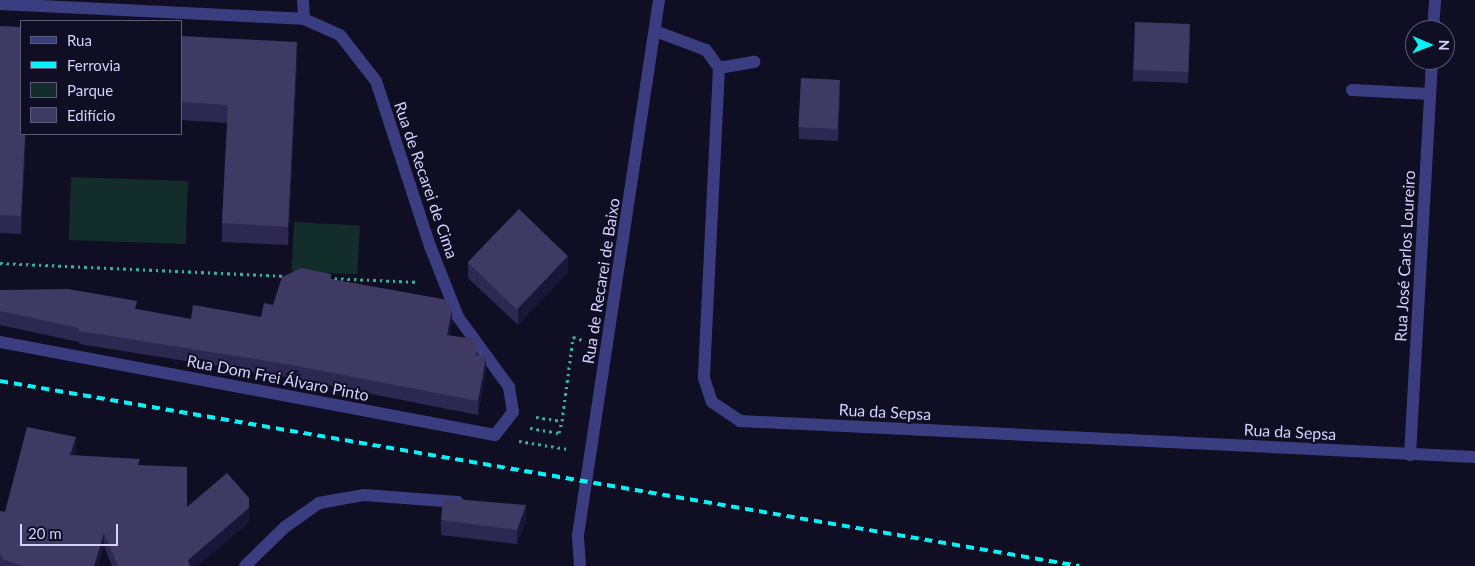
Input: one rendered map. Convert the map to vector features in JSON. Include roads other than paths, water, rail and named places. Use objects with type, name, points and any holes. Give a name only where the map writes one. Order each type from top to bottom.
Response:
[{"type":"street","points":[[0,4],[304,18],[303,0]]},
{"type":"street","name":"Rua de Recarei de Baixo","points":[[580,566],[578,534],[659,0]]},
{"type":"street","points":[[1434,20],[1435,0]]},
{"type":"street","name":"Rua de Recarei de Cima","points":[[304,18],[340,36],[376,81],[444,283],[458,318],[509,387],[513,412]]},
{"type":"street","points":[[654,31],[706,50],[719,68],[754,62]]},
{"type":"street","name":"Rua da Sepsa","points":[[719,68],[704,378],[712,402],[740,421],[1475,458]]},
{"type":"street","name":"Rua José Carlos Loureiro","points":[[1410,455],[1431,70]]},
{"type":"street","points":[[1352,90],[1430,94]]},
{"type":"street","name":"Rua Dom Frei Álvaro Pinto","points":[[0,342],[495,435],[513,412]]},
{"type":"street","points":[[245,566],[285,526],[320,504],[364,495],[476,503]]},
{"type":"railway","points":[[0,381],[1079,566]]}]
